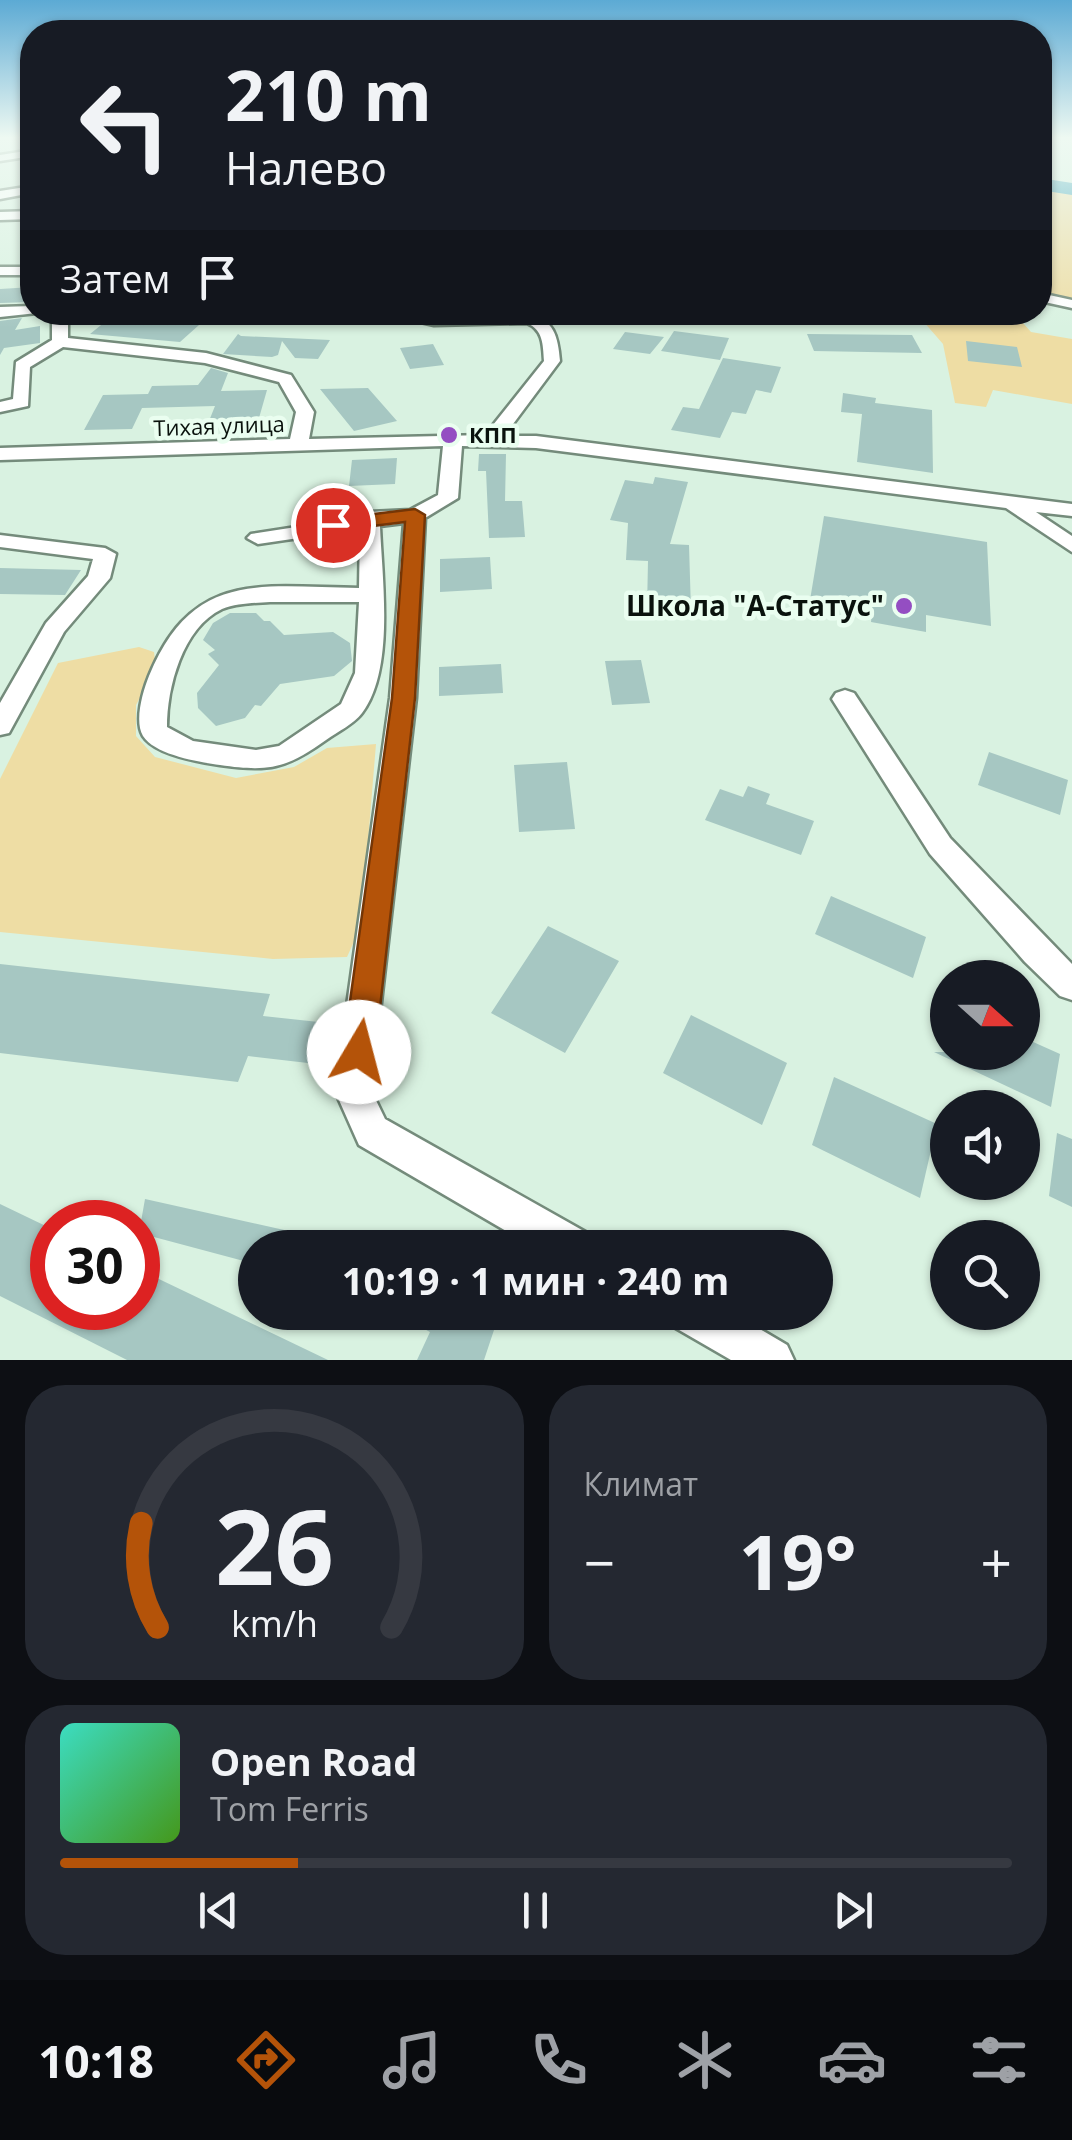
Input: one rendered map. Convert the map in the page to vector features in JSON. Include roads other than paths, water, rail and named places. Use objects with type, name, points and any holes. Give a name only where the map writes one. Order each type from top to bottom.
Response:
[{"type":"street","points":[[60,325],[60,342]]},
{"type":"street","points":[[490,440],[552,361],[549,334],[544,325]]},
{"type":"street","points":[[0,368],[22,365],[60,342],[206,358],[286,379],[306,412],[298,446]]},
{"type":"street","points":[[0,407],[22,402],[22,365]]},
{"type":"street","points":[[258,538],[370,518],[415,515],[448,498],[446,440]]},
{"type":"street","name":"Тихая улица","points":[[0,454],[490,440],[576,445],[1072,510]]},
{"type":"street","points":[[1009,502],[1072,546]]},
{"type":"street","points":[[415,515],[403,698],[353,1092],[372,1132],[544,1230]]},
{"type":"street","points":[[370,518],[371,596],[367,673],[352,709],[286,755],[256,760],[187,750],[154,732],[156,694],[178,645],[193,621],[214,604],[263,598],[371,596]]},
{"type":"street","points":[[0,541],[104,554],[99,578],[54,628],[0,726]]},
{"type":"street","points":[[844,699],[940,846],[1036,952],[1072,985]]},
{"type":"street","points":[[720,1330],[772,1360]]},
{"type":"place","name":"КПП","points":[[449,435]]},
{"type":"place","name":"Школа \"А-Статус\"","points":[[904,606]]}]
